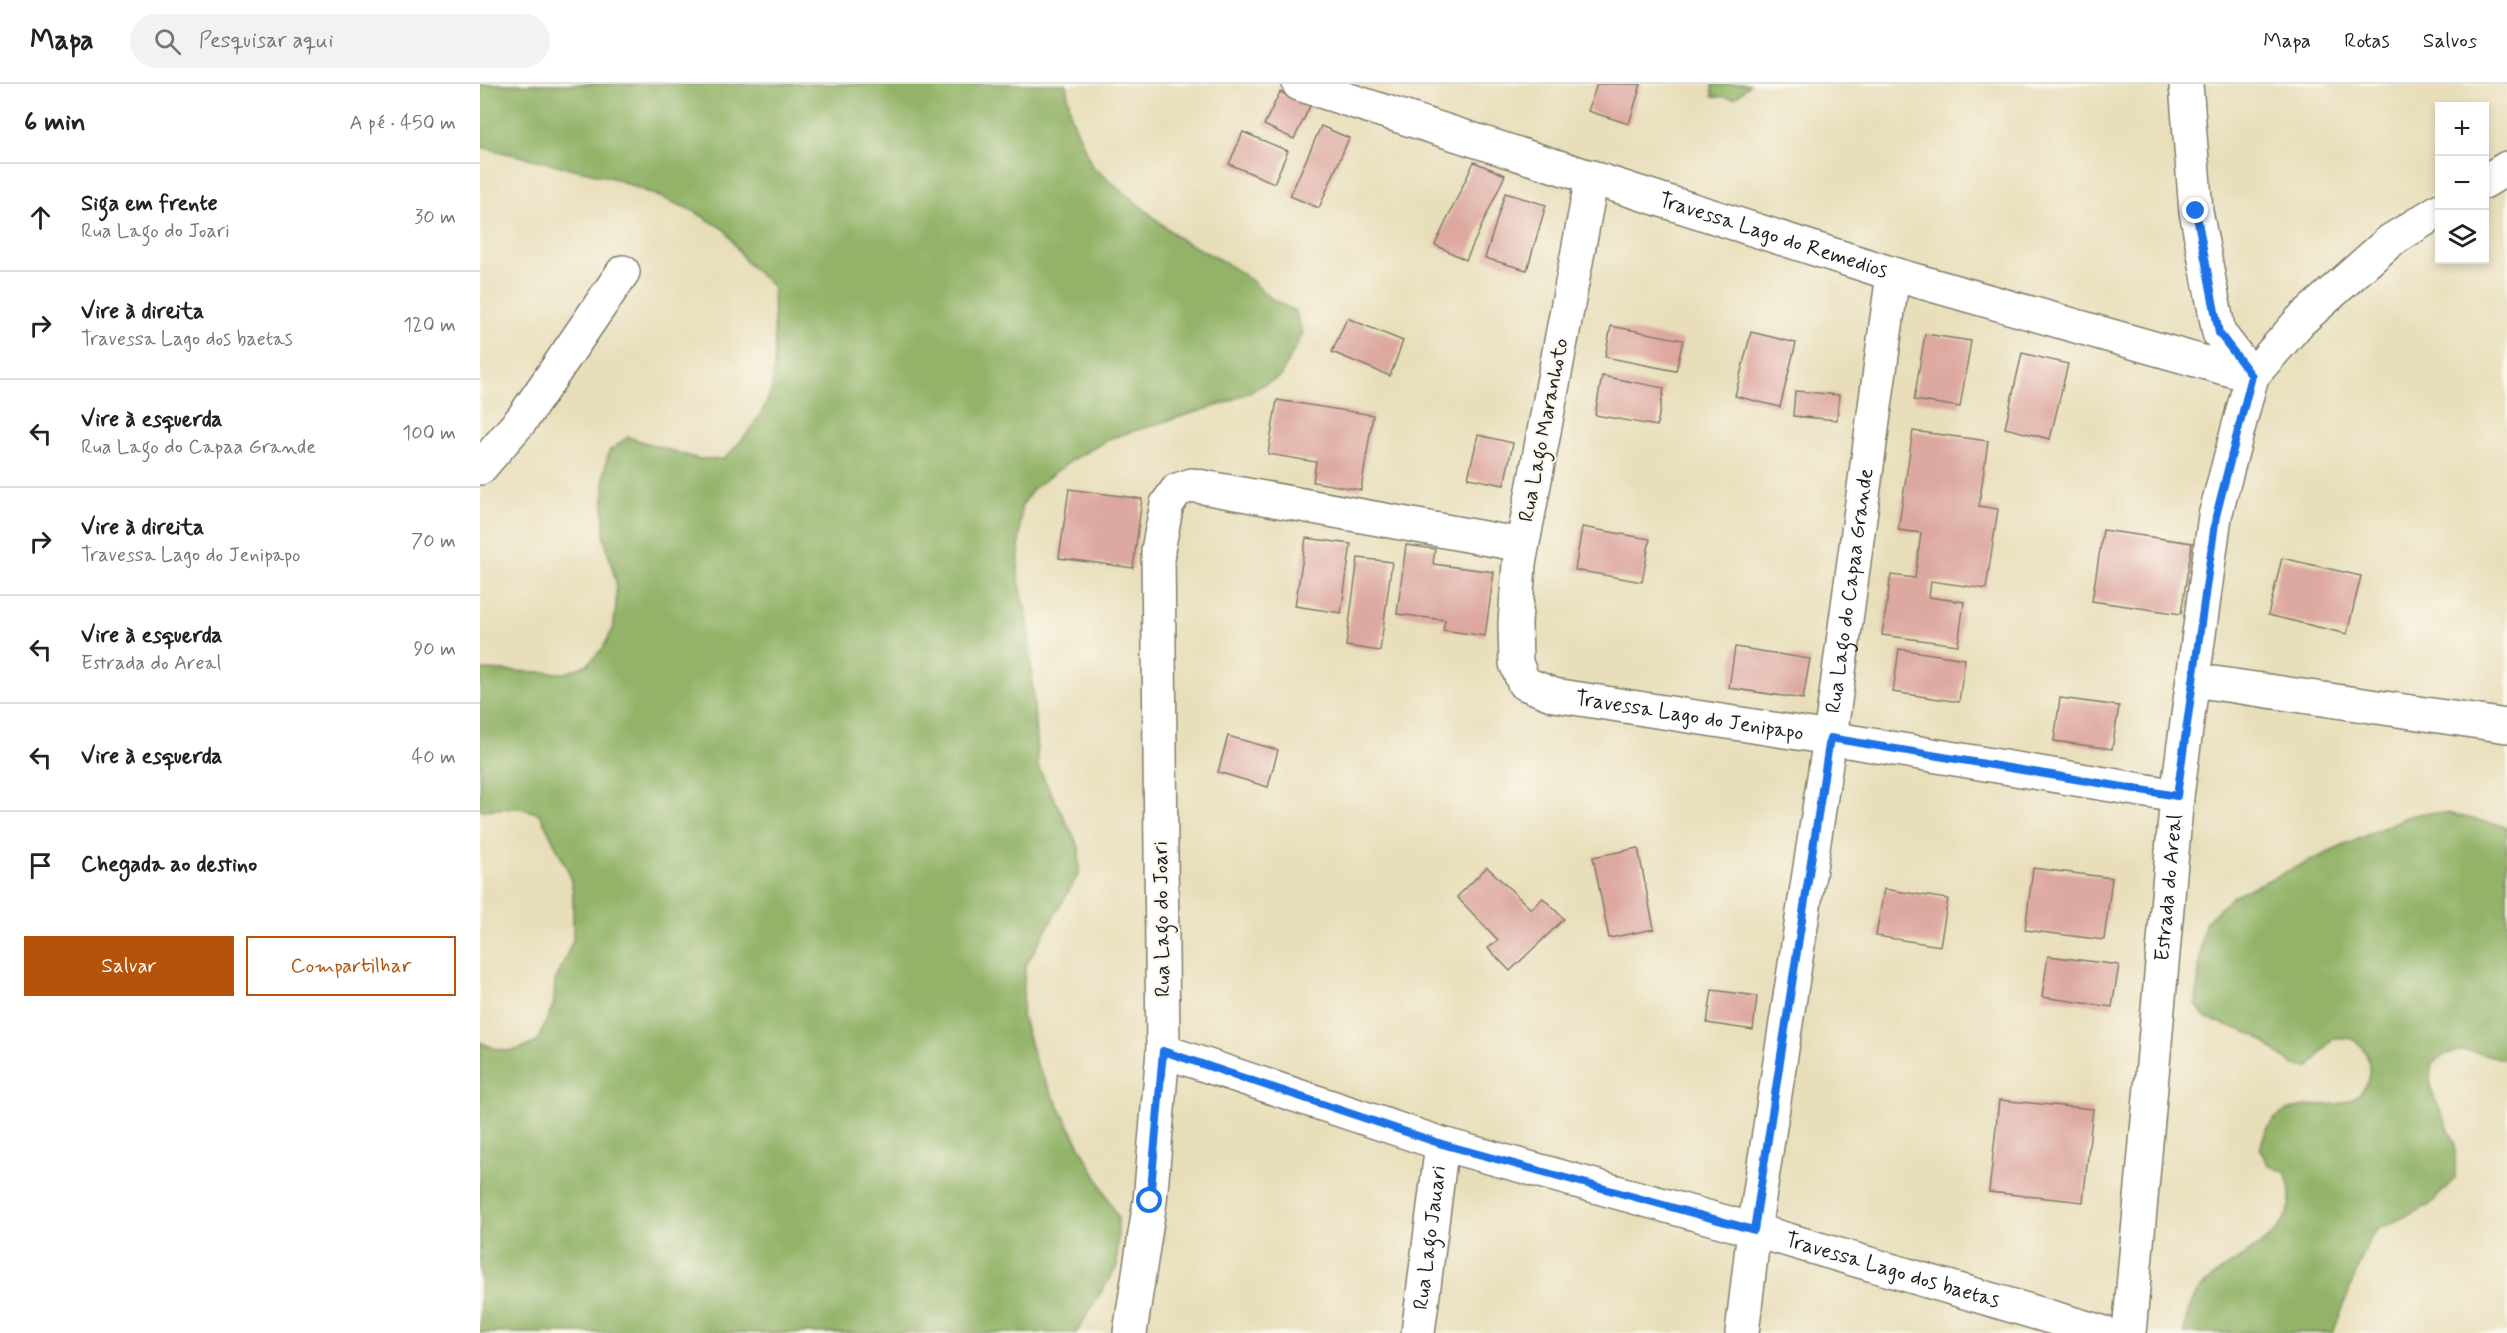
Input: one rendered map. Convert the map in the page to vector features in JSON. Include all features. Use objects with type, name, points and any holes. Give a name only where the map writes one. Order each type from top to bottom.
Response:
[{"type":"street","name":"Travessa Lago do Remedios","points":[[1299,84],[1893,274],[2252,376]]},
{"type":"street","points":[[2186,84],[2196,211],[2219,333],[2252,376],[2300,321],[2390,241],[2435,213]]},
{"type":"street","points":[[2489,179],[2507,168]]},
{"type":"street","name":"Rua Lago Maranhoto","points":[[1524,683],[1516,663],[1515,623],[1522,545],[1592,177]]},
{"type":"street","points":[[480,468],[523,418],[623,272]]},
{"type":"street","name":"Rua Lago do Capaa Grande","points":[[1742,1333],[1754,1230],[1830,738],[1893,274]]},
{"type":"street","name":"Estrada do Areal","points":[[2128,1333],[2177,796],[2216,516],[2252,376]]},
{"type":"street","name":"Rua Lago do Joari","points":[[1130,1333],[1150,1201],[1163,1051],[1158,550],[1167,504],[1177,490],[1192,486],[1522,545]]},
{"type":"street","points":[[2193,680],[2507,726]]},
{"type":"street","name":"Travessa Lago do Jenipapo","points":[[1524,683],[1554,695],[2177,796]]},
{"type":"street","name":"Travessa Lago dos baetas","points":[[1163,1051],[1442,1144],[1754,1230],[2105,1333]]},
{"type":"street","name":"Rua Lago Jauari","points":[[1418,1333],[1442,1144]]},
{"type":"green space","points":[[480,84],[1066,84],[1071,116],[1092,166],[1180,239],[1224,262],[1251,280],[1273,300],[1295,311],[1303,333],[1280,377],[1226,403],[1111,438],[1072,460],[1033,489],[1021,507],[1018,575],[1028,622],[1038,767],[1079,847],[1079,873],[1025,967],[1022,1015],[1036,1064],[1118,1217],[1117,1266],[1076,1333],[480,1333],[480,1042],[495,1049],[508,1051],[537,1042],[554,1003],[555,982],[573,940],[573,891],[569,873],[540,814],[520,808],[480,810],[480,670],[566,673],[588,664],[603,648],[613,629],[616,607],[616,582],[604,537],[604,472],[609,451],[628,437],[698,459],[724,459],[747,433],[761,413],[771,392],[775,346],[773,287],[746,262],[725,230],[692,210],[613,178],[480,147]]},
{"type":"green space","points":[[1712,84],[1750,84],[1735,98],[1713,96]]},
{"type":"green space","points":[[2447,813],[2507,827],[2507,1060],[2477,1052],[2460,1051],[2432,1063],[2430,1079],[2433,1095],[2455,1143],[2455,1178],[2430,1205],[2378,1229],[2368,1242],[2333,1333],[2184,1333],[2190,1306],[2200,1289],[2220,1272],[2268,1239],[2280,1226],[2288,1212],[2290,1194],[2285,1172],[2268,1165],[2260,1150],[2269,1126],[2280,1115],[2295,1108],[2337,1104],[2351,1100],[2364,1088],[2369,1072],[2366,1054],[2358,1043],[2351,1039],[2332,1039],[2310,1067],[2294,1066],[2255,1035],[2204,1017],[2196,1003],[2202,938],[2206,922],[2233,896],[2409,816]]},
{"type":"building","points":[[1597,84],[1641,84],[1629,124],[1588,111]]},
{"type":"building","points":[[1280,92],[1310,106],[1294,139],[1264,125]]},
{"type":"building","points":[[1321,126],[1349,138],[1319,208],[1290,196]]},
{"type":"building","points":[[1243,132],[1288,151],[1274,183],[1229,164]]},
{"type":"building","points":[[1474,162],[1505,175],[1466,260],[1435,245]]},
{"type":"building","points":[[1505,193],[1546,205],[1527,270],[1485,258]]},
{"type":"building","points":[[1347,318],[1403,341],[1390,376],[1332,352]]},
{"type":"building","points":[[1611,326],[1683,340],[1676,371],[1605,357]]},
{"type":"building","points":[[1751,332],[1796,343],[1780,407],[1735,396]]},
{"type":"building","points":[[1925,334],[1971,341],[1960,407],[1914,400]]},
{"type":"building","points":[[2022,353],[2068,364],[2050,439],[2005,428]]},
{"type":"building","points":[[1602,376],[1664,388],[1657,426],[1595,415]]},
{"type":"building","points":[[1795,391],[1839,395],[1837,420],[1793,416]]},
{"type":"building","points":[[1277,400],[1373,415],[1361,490],[1313,482],[1316,462],[1268,454]]},
{"type":"building","points":[[1913,431],[1988,441],[1979,506],[1998,509],[1986,589],[1931,581],[1929,597],[1964,602],[1958,645],[1882,635],[1891,575],[1915,578],[1921,533],[1898,530]]},
{"type":"building","points":[[1478,435],[1513,443],[1504,485],[1468,478]]},
{"type":"building","points":[[1069,489],[1142,499],[1133,568],[1059,558]]},
{"type":"building","points":[[1582,527],[1650,539],[1642,582],[1575,570]]},
{"type":"building","points":[[2103,530],[2192,543],[2181,614],[2092,601]]},
{"type":"building","points":[[1306,538],[1351,544],[1341,613],[1295,606]]},
{"type":"building","points":[[1406,545],[1435,549],[1433,564],[1494,572],[1485,636],[1443,630],[1445,620],[1397,614]]},
{"type":"building","points":[[1358,558],[1392,562],[1380,651],[1346,646]]},
{"type":"building","points":[[2282,558],[2361,576],[2347,634],[2268,615]]},
{"type":"building","points":[[1735,647],[1810,659],[1803,699],[1729,688]]},
{"type":"building","points":[[1899,649],[1965,659],[1959,702],[1893,692]]},
{"type":"building","points":[[2060,698],[2119,706],[2112,749],[2054,741]]},
{"type":"building","points":[[1228,736],[1278,750],[1268,787],[1218,772]]},
{"type":"building","points":[[1638,848],[1654,929],[1609,938],[1593,857]]},
{"type":"building","points":[[1487,867],[1531,909],[1543,898],[1564,919],[1510,971],[1488,948],[1498,940],[1457,897]]},
{"type":"building","points":[[2033,868],[2112,878],[2104,940],[2025,930]]},
{"type":"building","points":[[1884,889],[1948,899],[1940,946],[1876,936]]},
{"type":"building","points":[[2048,956],[2119,965],[2112,1007],[2042,997]]},
{"type":"building","points":[[1712,990],[1757,996],[1753,1030],[1707,1023]]},
{"type":"building","points":[[1999,1100],[2093,1109],[2083,1202],[1989,1192]]},
{"type":"route","points":[[1150,1201],[1163,1051],[1442,1144],[1754,1230],[1830,738],[2177,796],[2216,516],[2252,376],[2219,333],[2196,211]]}]
